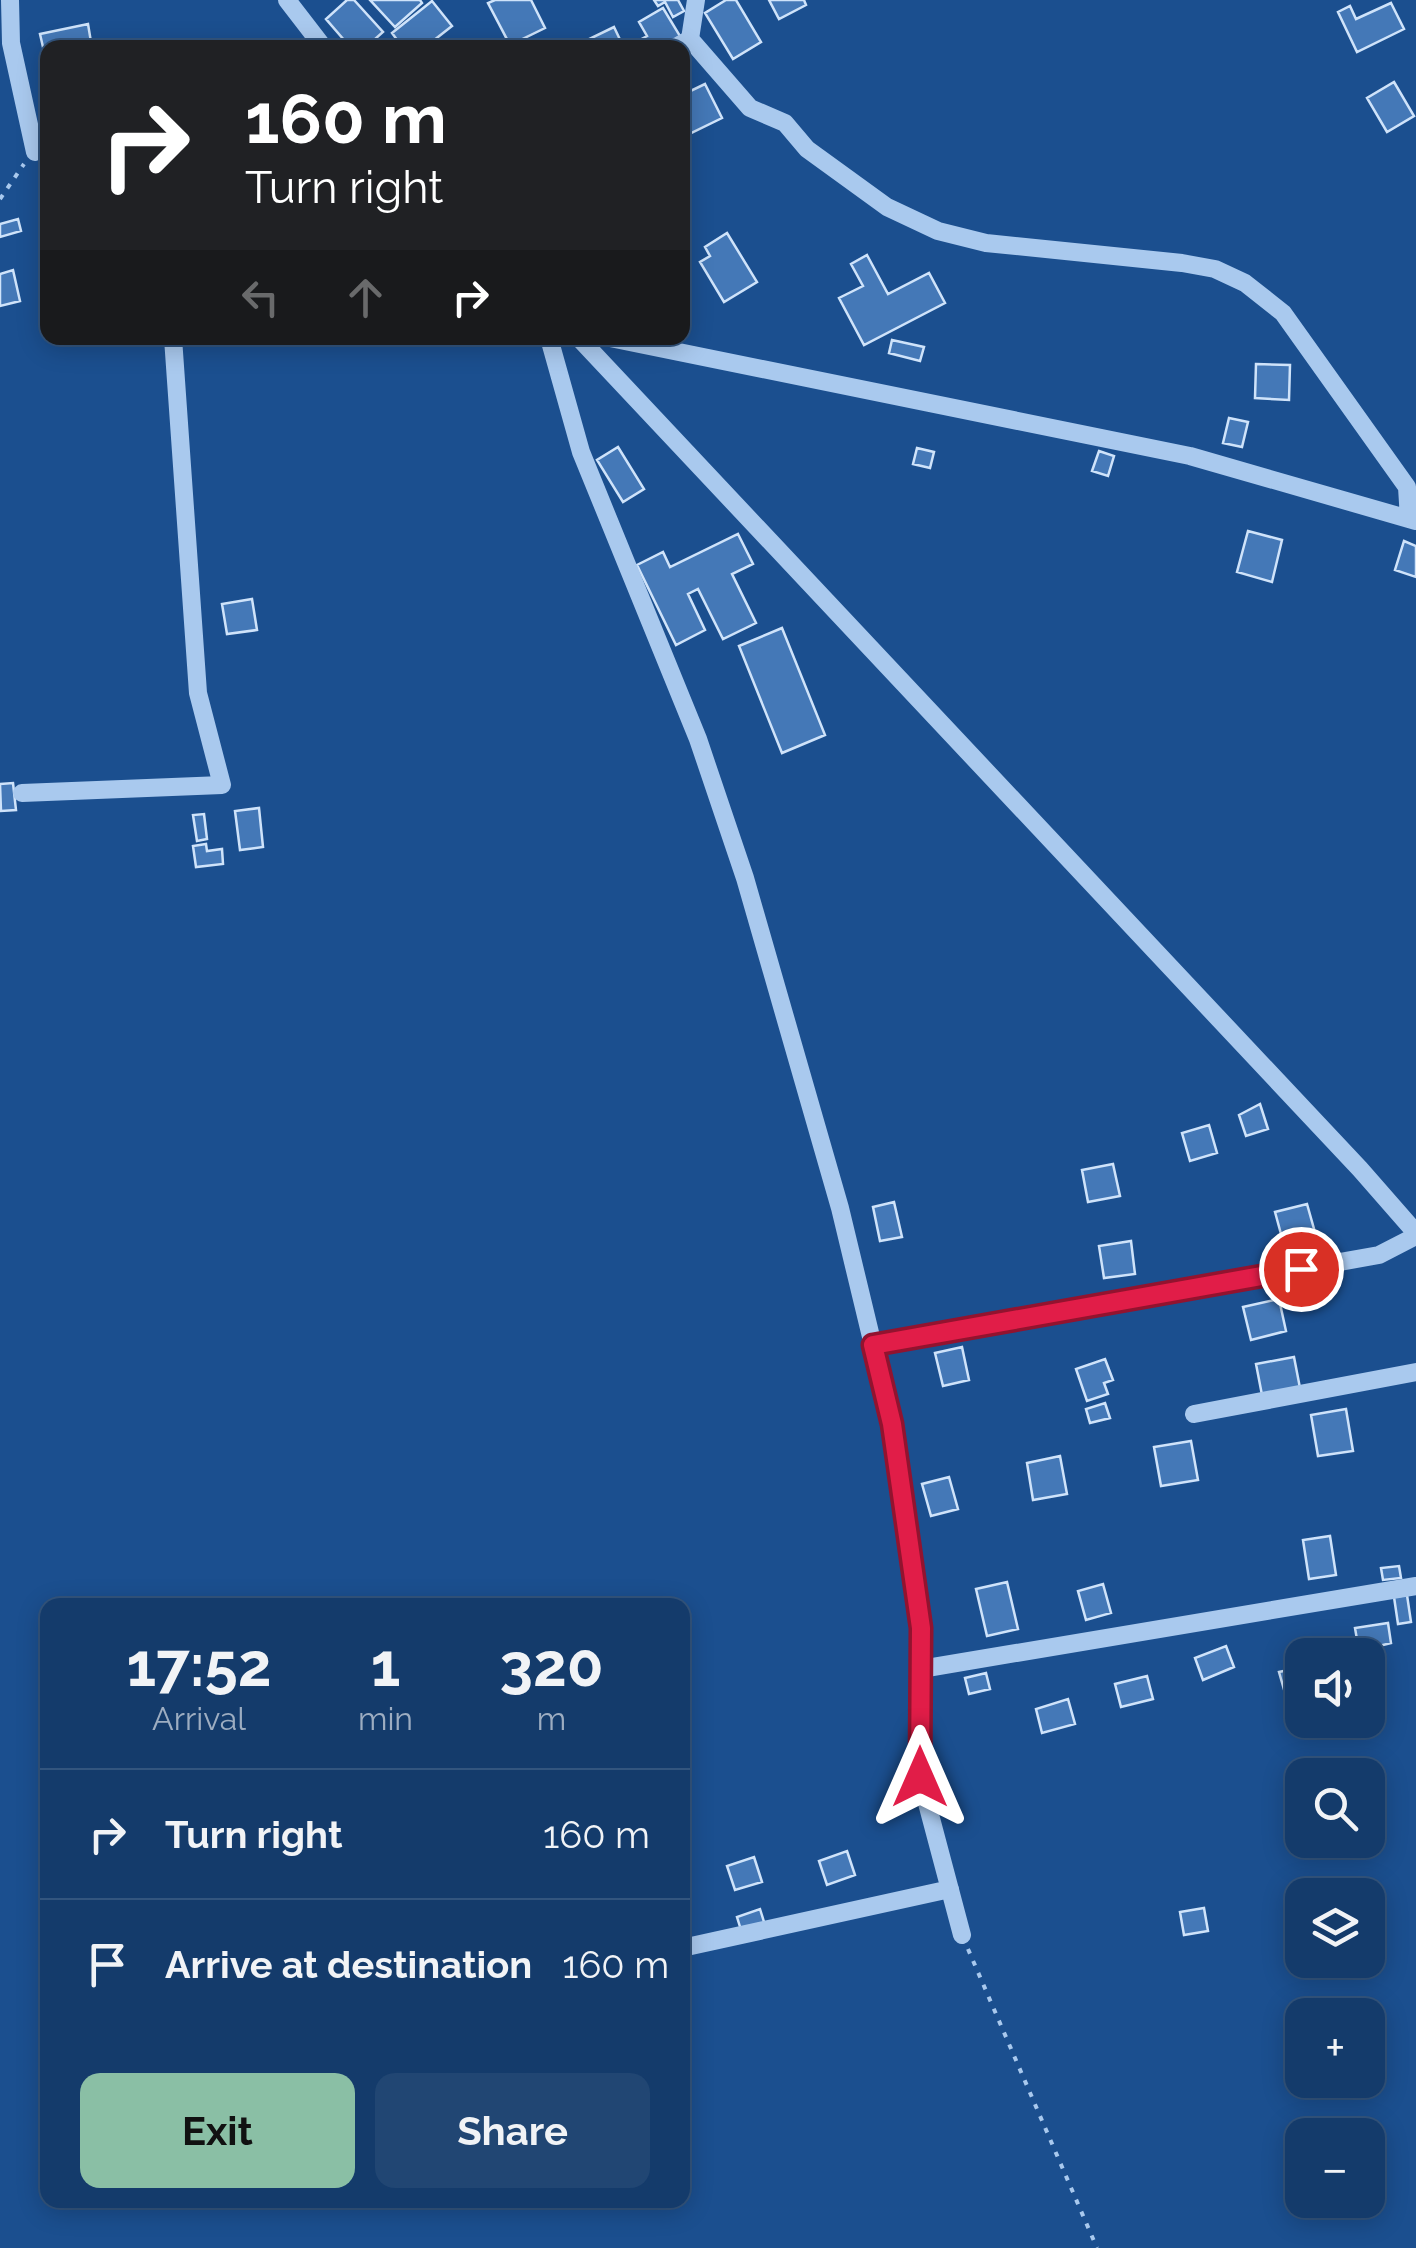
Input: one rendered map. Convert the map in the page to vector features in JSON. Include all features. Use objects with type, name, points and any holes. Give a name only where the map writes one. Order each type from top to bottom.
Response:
[{"type":"street","points":[[10,0],[5,42],[35,152]]},
{"type":"street","points":[[287,0],[317,40]]},
{"type":"street","points":[[683,40],[696,0]]},
{"type":"street","points":[[644,345],[1190,456],[1412,520],[1407,487],[1282,313],[1245,283],[1216,270],[1182,263],[986,244],[938,231],[887,207],[807,148],[786,123],[750,108],[690,51]]},
{"type":"street","points":[[22,792],[222,784],[198,693],[173,345]]},
{"type":"street","points":[[551,345],[581,452],[698,739],[745,878],[840,1208],[898,1461],[921,1628],[920,1777],[962,1935]]},
{"type":"street","points":[[585,345],[1347,1154],[1416,1234],[1379,1255],[873,1345]]},
{"type":"street","points":[[1194,1414],[1416,1372]]},
{"type":"street","points":[[921,1669],[1416,1586]]},
{"type":"street","points":[[690,1946],[950,1889]]},
{"type":"path","points":[[0,199],[35,152]]},
{"type":"path","points":[[962,1935],[1097,2248]]},
{"type":"building","points":[[347,0],[354,0],[383,32],[374,40],[344,40],[326,19]]},
{"type":"building","points":[[370,0],[420,0],[422,3],[395,27]]},
{"type":"building","points":[[531,0],[545,28],[520,40],[507,40],[488,3]]},
{"type":"building","points":[[654,0],[678,0],[684,11],[673,17],[665,2],[658,6]]},
{"type":"building","points":[[726,0],[736,0],[761,42],[733,59],[705,13]]},
{"type":"building","points":[[769,0],[804,0],[806,5],[779,19]]},
{"type":"building","points":[[432,1],[452,26],[434,40],[397,40],[392,33]]},
{"type":"building","points":[[1391,3],[1404,29],[1357,52],[1338,12],[1350,6],[1356,19]]},
{"type":"building","points":[[663,8],[680,36],[674,40],[640,40],[647,36],[639,22]]},
{"type":"building","points":[[88,24],[91,40],[41,40],[40,34]]},
{"type":"building","points":[[614,27],[620,40],[587,40]]},
{"type":"building","points":[[1394,82],[1414,116],[1387,132],[1367,98]]},
{"type":"building","points":[[705,84],[722,118],[690,134],[690,91]]},
{"type":"building","points":[[18,219],[21,231],[0,237],[0,224]]},
{"type":"building","points":[[727,233],[757,282],[724,302],[700,262],[710,256],[705,247]]},
{"type":"building","points":[[867,255],[888,294],[929,273],[945,303],[864,345],[839,298],[863,286],[851,264]]},
{"type":"building","points":[[13,270],[20,301],[0,306],[0,274]]},
{"type":"building","points":[[892,340],[924,347],[920,361],[889,353]]},
{"type":"building","points":[[1256,364],[1290,365],[1289,400],[1255,398]]},
{"type":"building","points":[[1229,418],[1248,422],[1242,447],[1223,443]]},
{"type":"building","points":[[618,447],[644,489],[623,502],[597,460]]},
{"type":"building","points":[[917,448],[934,452],[930,468],[913,464]]},
{"type":"building","points":[[1099,451],[1114,456],[1108,476],[1092,471]]},
{"type":"building","points":[[1248,531],[1282,540],[1272,582],[1237,572]]},
{"type":"building","points":[[738,534],[753,564],[732,574],[756,623],[723,639],[698,589],[688,594],[705,630],[676,645],[637,565],[663,552],[670,567]]},
{"type":"building","points":[[1404,541],[1416,546],[1416,577],[1395,570]]},
{"type":"building","points":[[252,599],[257,630],[227,634],[222,604]]},
{"type":"building","points":[[782,628],[825,735],[782,753],[739,646]]},
{"type":"building","points":[[13,783],[16,810],[1,811],[0,784]]},
{"type":"building","points":[[259,808],[263,847],[240,850],[235,811]]},
{"type":"building","points":[[204,814],[207,839],[197,841],[193,815]]},
{"type":"building","points":[[206,844],[207,851],[222,849],[223,864],[196,867],[193,846]]},
{"type":"building","points":[[1260,1104],[1268,1129],[1246,1136],[1239,1115]]},
{"type":"building","points":[[1209,1125],[1217,1153],[1190,1161],[1182,1133]]},
{"type":"building","points":[[1113,1164],[1120,1196],[1088,1202],[1082,1170]]},
{"type":"building","points":[[894,1202],[902,1237],[880,1241],[873,1207]]},
{"type":"building","points":[[1307,1204],[1316,1236],[1284,1245],[1275,1212]]},
{"type":"building","points":[[1131,1241],[1135,1274],[1104,1278],[1099,1246]]},
{"type":"building","points":[[1279,1299],[1286,1331],[1251,1340],[1243,1307]]},
{"type":"building","points":[[962,1347],[969,1380],[943,1386],[935,1353]]},
{"type":"building","points":[[1294,1357],[1300,1388],[1262,1395],[1256,1364]]},
{"type":"building","points":[[1105,1359],[1113,1380],[1104,1383],[1108,1394],[1087,1401],[1076,1369]]},
{"type":"building","points":[[1105,1403],[1110,1418],[1090,1423],[1086,1409]]},
{"type":"building","points":[[1346,1409],[1353,1451],[1318,1456],[1311,1415]]},
{"type":"building","points":[[1191,1441],[1198,1480],[1161,1486],[1154,1447]]},
{"type":"building","points":[[1060,1456],[1067,1494],[1033,1500],[1027,1463]]},
{"type":"building","points":[[949,1477],[958,1509],[931,1516],[922,1484]]},
{"type":"building","points":[[1330,1536],[1336,1575],[1309,1579],[1303,1540]]},
{"type":"building","points":[[1399,1566],[1401,1578],[1383,1580],[1381,1568]]},
{"type":"building","points":[[1007,1582],[1018,1629],[987,1636],[976,1589]]},
{"type":"building","points":[[1103,1584],[1111,1613],[1086,1620],[1078,1591]]},
{"type":"building","points":[[1407,1595],[1411,1622],[1398,1624],[1394,1597]]},
{"type":"building","points":[[1388,1623],[1391,1643],[1385,1644],[1385,1638],[1357,1638],[1355,1628]]},
{"type":"building","points":[[1226,1646],[1234,1667],[1203,1680],[1195,1658]]},
{"type":"building","points":[[1285,1671],[1285,1693],[1279,1672]]},
{"type":"building","points":[[986,1673],[990,1689],[969,1694],[965,1678]]},
{"type":"building","points":[[1147,1676],[1153,1699],[1121,1707],[1115,1684]]},
{"type":"building","points":[[1068,1699],[1075,1724],[1042,1733],[1036,1709]]},
{"type":"building","points":[[847,1851],[855,1875],[827,1885],[819,1861]]},
{"type":"building","points":[[754,1857],[762,1882],[735,1890],[727,1866]]},
{"type":"building","points":[[1204,1908],[1208,1931],[1184,1935],[1180,1912]]},
{"type":"building","points":[[760,1909],[764,1922],[741,1930],[737,1917]]},
{"type":"route","points":[[920,1777],[921,1628],[892,1424],[873,1345],[1301,1269]]}]
